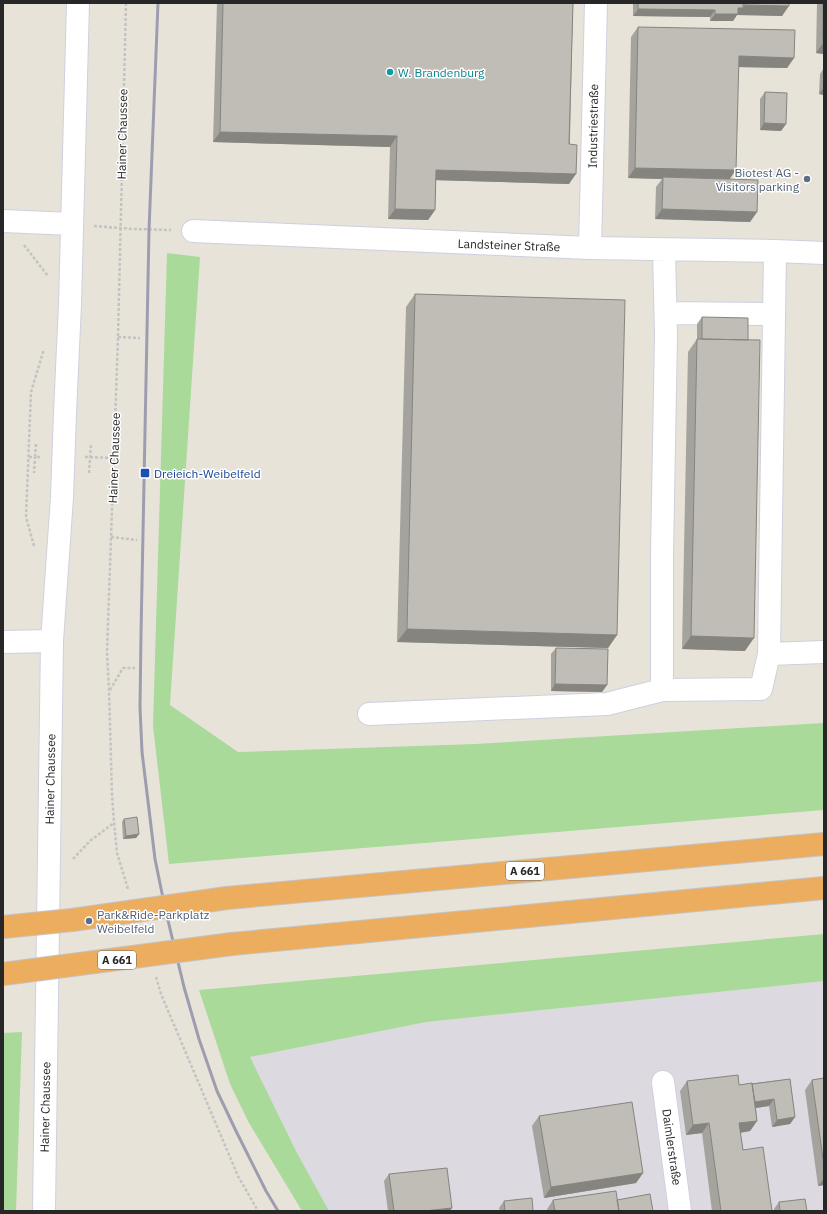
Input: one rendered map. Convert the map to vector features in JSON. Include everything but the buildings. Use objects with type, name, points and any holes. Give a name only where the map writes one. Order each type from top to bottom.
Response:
[{"type":"highway","name":"A 661","points":[[3,928],[72,920],[227,898],[824,844]]},
{"type":"highway","name":"A 661","points":[[3,974],[232,944],[824,888]]},
{"type":"street","name":"Hainer Chaussee","points":[[44,1211],[52,641],[62,497],[64,412],[70,304],[78,3]]},
{"type":"street","name":"Industriestraße","points":[[590,248],[596,3]]},
{"type":"street","points":[[4,221],[72,224]]},
{"type":"street","name":"Landsteiner Straße","points":[[193,231],[664,251],[774,251],[824,254]]},
{"type":"street","points":[[662,690],[662,554],[666,335],[664,251]]},
{"type":"street","points":[[369,714],[607,704],[662,690],[760,689],[769,654],[774,251]]},
{"type":"street","points":[[666,313],[774,314]]},
{"type":"street","points":[[3,642],[52,641]]},
{"type":"street","points":[[769,654],[824,652]]},
{"type":"street","name":"Daimlerstraße","points":[[663,1082],[680,1211]]},
{"type":"path","name":"Hainer Chaussee","points":[[117,853],[112,795],[110,690],[107,652],[118,337],[126,3]]},
{"type":"path","points":[[4,221],[70,304]]},
{"type":"path","points":[[120,228],[193,231]]},
{"type":"path","points":[[118,337],[140,338]]},
{"type":"path","points":[[34,547],[26,518],[31,392],[47,343]]},
{"type":"path","points":[[89,472],[91,444]]},
{"type":"path","points":[[29,456],[35,456],[34,473]]},
{"type":"path","points":[[111,537],[137,540]]},
{"type":"path","points":[[110,690],[123,668],[135,668]]},
{"type":"path","points":[[48,884],[91,840],[114,822]]},
{"type":"path","points":[[161,994],[238,1176],[258,1211]]},
{"type":"shaded area","points":[[824,981],[824,1211],[329,1211],[297,1153],[250,1057],[426,1022]]},
{"type":"green space","points":[[167,253],[200,257],[170,705],[238,752],[475,744],[824,723],[824,810],[169,864],[153,726]]},
{"type":"green space","points":[[824,934],[824,981],[426,1022],[250,1057],[297,1153],[329,1211],[302,1211],[249,1123],[230,1084],[199,990]]},
{"type":"green space","points":[[22,1032],[16,1211],[3,1211],[3,1033]]},
{"type":"railway","points":[[158,3],[149,230],[140,707],[142,752],[155,859],[184,987],[199,1039],[217,1091],[266,1191],[278,1211]]},
{"type":"place","name":"W. Brandenburg","points":[[390,72]]},
{"type":"place","name":"Biotest AG - Visitors parking","points":[[807,179]]},
{"type":"place","name":"Dreieich-Weibelfeld","points":[[145,473]]},
{"type":"place","name":"Park&Ride-Parkplatz Weibelfeld","points":[[89,921]]}]
